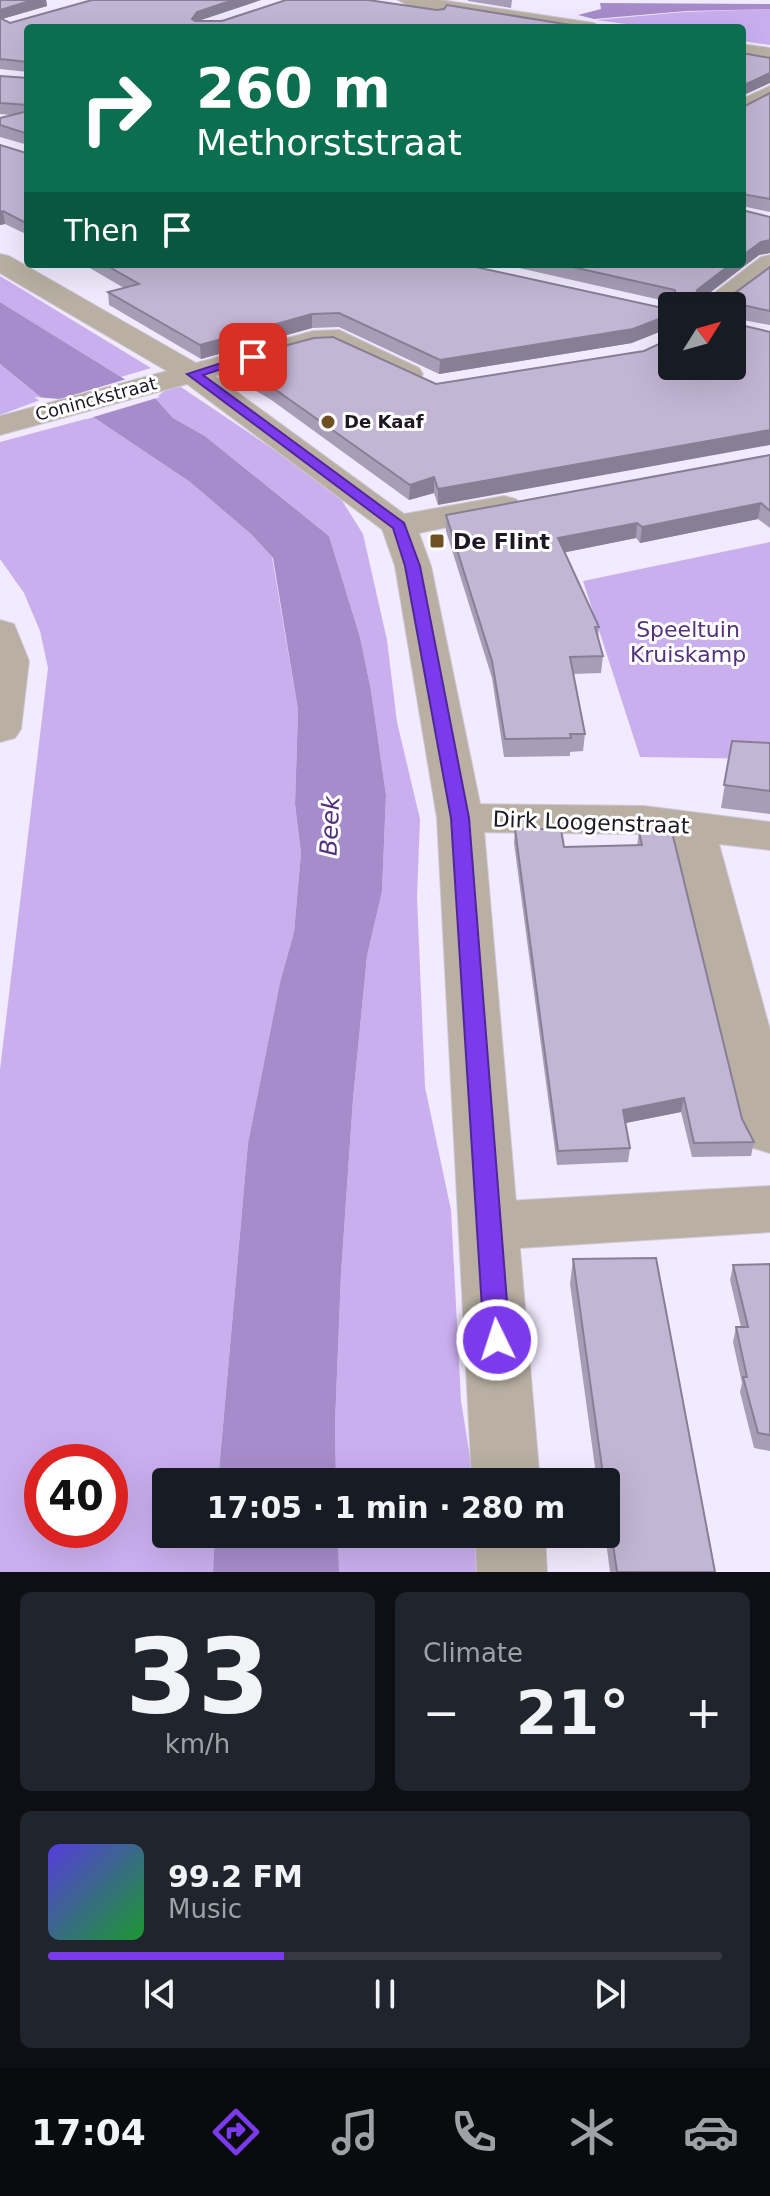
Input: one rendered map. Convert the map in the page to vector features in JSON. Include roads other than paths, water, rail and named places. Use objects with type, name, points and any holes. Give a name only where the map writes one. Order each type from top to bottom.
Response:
[{"type":"street","points":[[407,0],[567,24]]},
{"type":"street","points":[[388,4],[444,13],[429,22]]},
{"type":"street","points":[[494,24],[519,17]]},
{"type":"street","points":[[746,51],[770,54]]},
{"type":"street","points":[[746,106],[770,92]]},
{"type":"street","points":[[0,262],[193,374],[399,526],[413,566],[460,818],[505,1468]]},
{"type":"street","points":[[730,292],[770,263]]},
{"type":"street","name":"Coninckstraat","points":[[0,426],[313,340],[339,339],[435,387]]},
{"type":"street","points":[[399,526],[538,500]]},
{"type":"street","points":[[0,632],[9,661],[0,729]]},
{"type":"street","name":"Dirk Loogenstraat","points":[[460,818],[644,820],[770,836]]},
{"type":"street","points":[[691,825],[770,1132]]},
{"type":"street","points":[[489,1226],[770,1209]]},
{"type":"street","points":[[511,1548],[512,1572]]},
{"type":"water","points":[[600,3],[770,4],[770,9],[686,11],[594,19],[578,15],[601,9]]},
{"type":"water","name":"Beek","points":[[0,302],[155,398],[173,418],[205,436],[329,536],[360,637],[386,795],[382,891],[367,956],[353,1099],[341,1274],[336,1468],[219,1468],[248,1143],[280,982],[294,932],[301,853],[295,804],[298,710],[273,558],[252,535],[190,482],[93,417],[43,399],[0,364]]},
{"type":"water","points":[[214,1548],[338,1548],[339,1572],[213,1572]]},
{"type":"place","name":"De Kaaf","points":[[328,422]]},
{"type":"place","name":"De Flint","points":[[437,541]]},
{"type":"park label","name":"Speeltuin Kruiskamp","points":[[688,642]]}]
